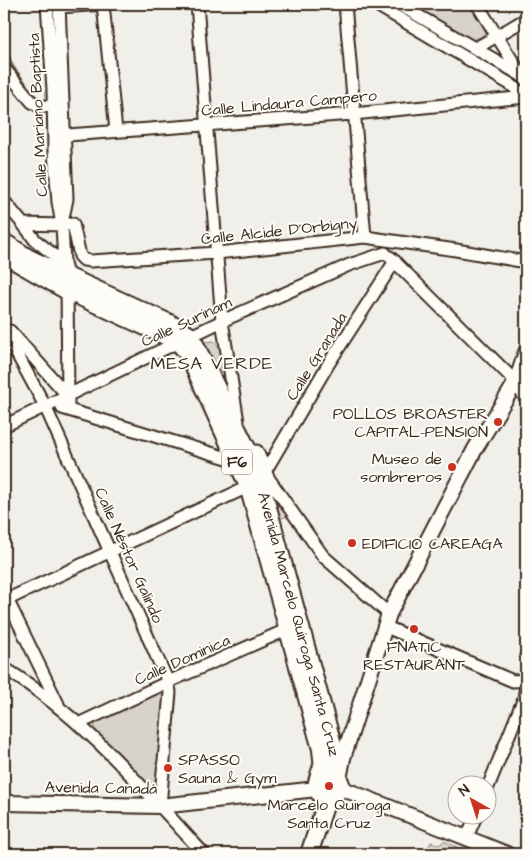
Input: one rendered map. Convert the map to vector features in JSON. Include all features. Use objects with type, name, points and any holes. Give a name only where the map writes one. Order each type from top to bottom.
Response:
[{"type":"highway","points":[[4,242],[29,258],[184,339]]},
{"type":"highway","points":[[4,255],[66,277]]},
{"type":"highway","name":"Avenida Marcelo Quiroga Santa Cruz","points":[[184,339],[188,354],[237,461],[258,479]]},
{"type":"highway","name":"Avenida Marcelo Quiroga Santa Cruz","points":[[184,339],[241,435],[252,458],[332,778]]},
{"type":"highway","name":"Avenida Marcelo Quiroga Santa Cruz","points":[[294,627],[321,749],[322,763],[332,778]]},
{"type":"highway","name":"F6","points":[[309,854],[332,778]]},
{"type":"main road","points":[[507,854],[466,839],[332,778],[386,620],[475,449],[516,382],[526,352]]},
{"type":"main road","points":[[516,382],[526,396]]},
{"type":"main road","name":"Avenida Canadá","points":[[4,803],[160,806],[332,778]]},
{"type":"street","name":"Calle Mariano Baptista","points":[[48,4],[58,107]]},
{"type":"street","points":[[59,6],[103,4],[116,131]]},
{"type":"street","points":[[197,4],[222,321],[241,435]]},
{"type":"street","points":[[345,4],[365,237]]},
{"type":"street","points":[[375,4],[510,84],[526,97]]},
{"type":"street","points":[[398,4],[524,77]]},
{"type":"street","points":[[477,4],[524,77]]},
{"type":"street","name":"Calle Mariano Baptista","points":[[59,6],[58,202],[62,225],[66,277],[68,409]]},
{"type":"street","points":[[476,48],[526,19]]},
{"type":"street","points":[[4,68],[32,102],[39,106],[58,107]]},
{"type":"street","name":"Calle Lindaura Campero","points":[[59,136],[353,114],[526,97]]},
{"type":"street","points":[[4,201],[66,277]]},
{"type":"street","points":[[23,224],[62,225]]},
{"type":"street","name":"Calle Alcide D'Orbigny","points":[[62,225],[73,224],[80,256],[84,260],[91,262],[217,253],[365,237],[526,262]]},
{"type":"street","points":[[386,240],[385,252],[516,382]]},
{"type":"street","name":"Calle Surinam","points":[[4,426],[222,321],[349,265],[385,252]]},
{"type":"street","name":"Calle Granada","points":[[258,479],[329,363],[396,261]]},
{"type":"street","points":[[4,324],[68,396]]},
{"type":"street","name":"Calle Néstor Galindo","points":[[4,330],[45,406],[168,682],[170,692],[160,806]]},
{"type":"street","points":[[45,406],[68,409],[237,461]]},
{"type":"street","points":[[60,708],[5,597],[110,550],[258,479],[273,486],[323,556],[386,620],[513,680],[526,680]]},
{"type":"street","name":"Calle Dominica","points":[[78,724],[294,627]]},
{"type":"street","points":[[4,668],[31,684],[95,739],[204,854]]},
{"type":"street","points":[[492,776],[524,698],[526,686]]},
{"type":"street","points":[[466,839],[472,826]]},
{"type":"shaded area","points":[[408,4],[472,4],[485,24],[486,31],[481,37],[472,40]]},
{"type":"shaded area","points":[[214,341],[221,349],[235,411],[202,347],[205,342]]},
{"type":"shaded area","points":[[253,450],[292,515],[275,520]]},
{"type":"shaded area","points":[[159,694],[166,695],[157,788],[153,790],[94,729],[95,723]]},
{"type":"shaded area","points":[[444,841],[471,854],[425,854],[431,842],[439,845]]},
{"type":"waterway","points":[[4,46],[13,67],[26,84]]},
{"type":"place","name":"POLLOS BROASTER CAPITAL-PENSIÓN","points":[[498,422]]},
{"type":"place","name":"Museo de sombreros","points":[[452,467]]},
{"type":"place","name":"EDIFICIO CAREAGA","points":[[352,543]]},
{"type":"place","name":"FNATIC RESTAURANT","points":[[414,629]]},
{"type":"place","name":"SPASSO Sauna & Gym","points":[[168,768]]},
{"type":"place","name":"Marcelo Quiroga Santa Cruz","points":[[329,786]]},
{"type":"district","name":"MESA VERDE","points":[[212,363]]}]
